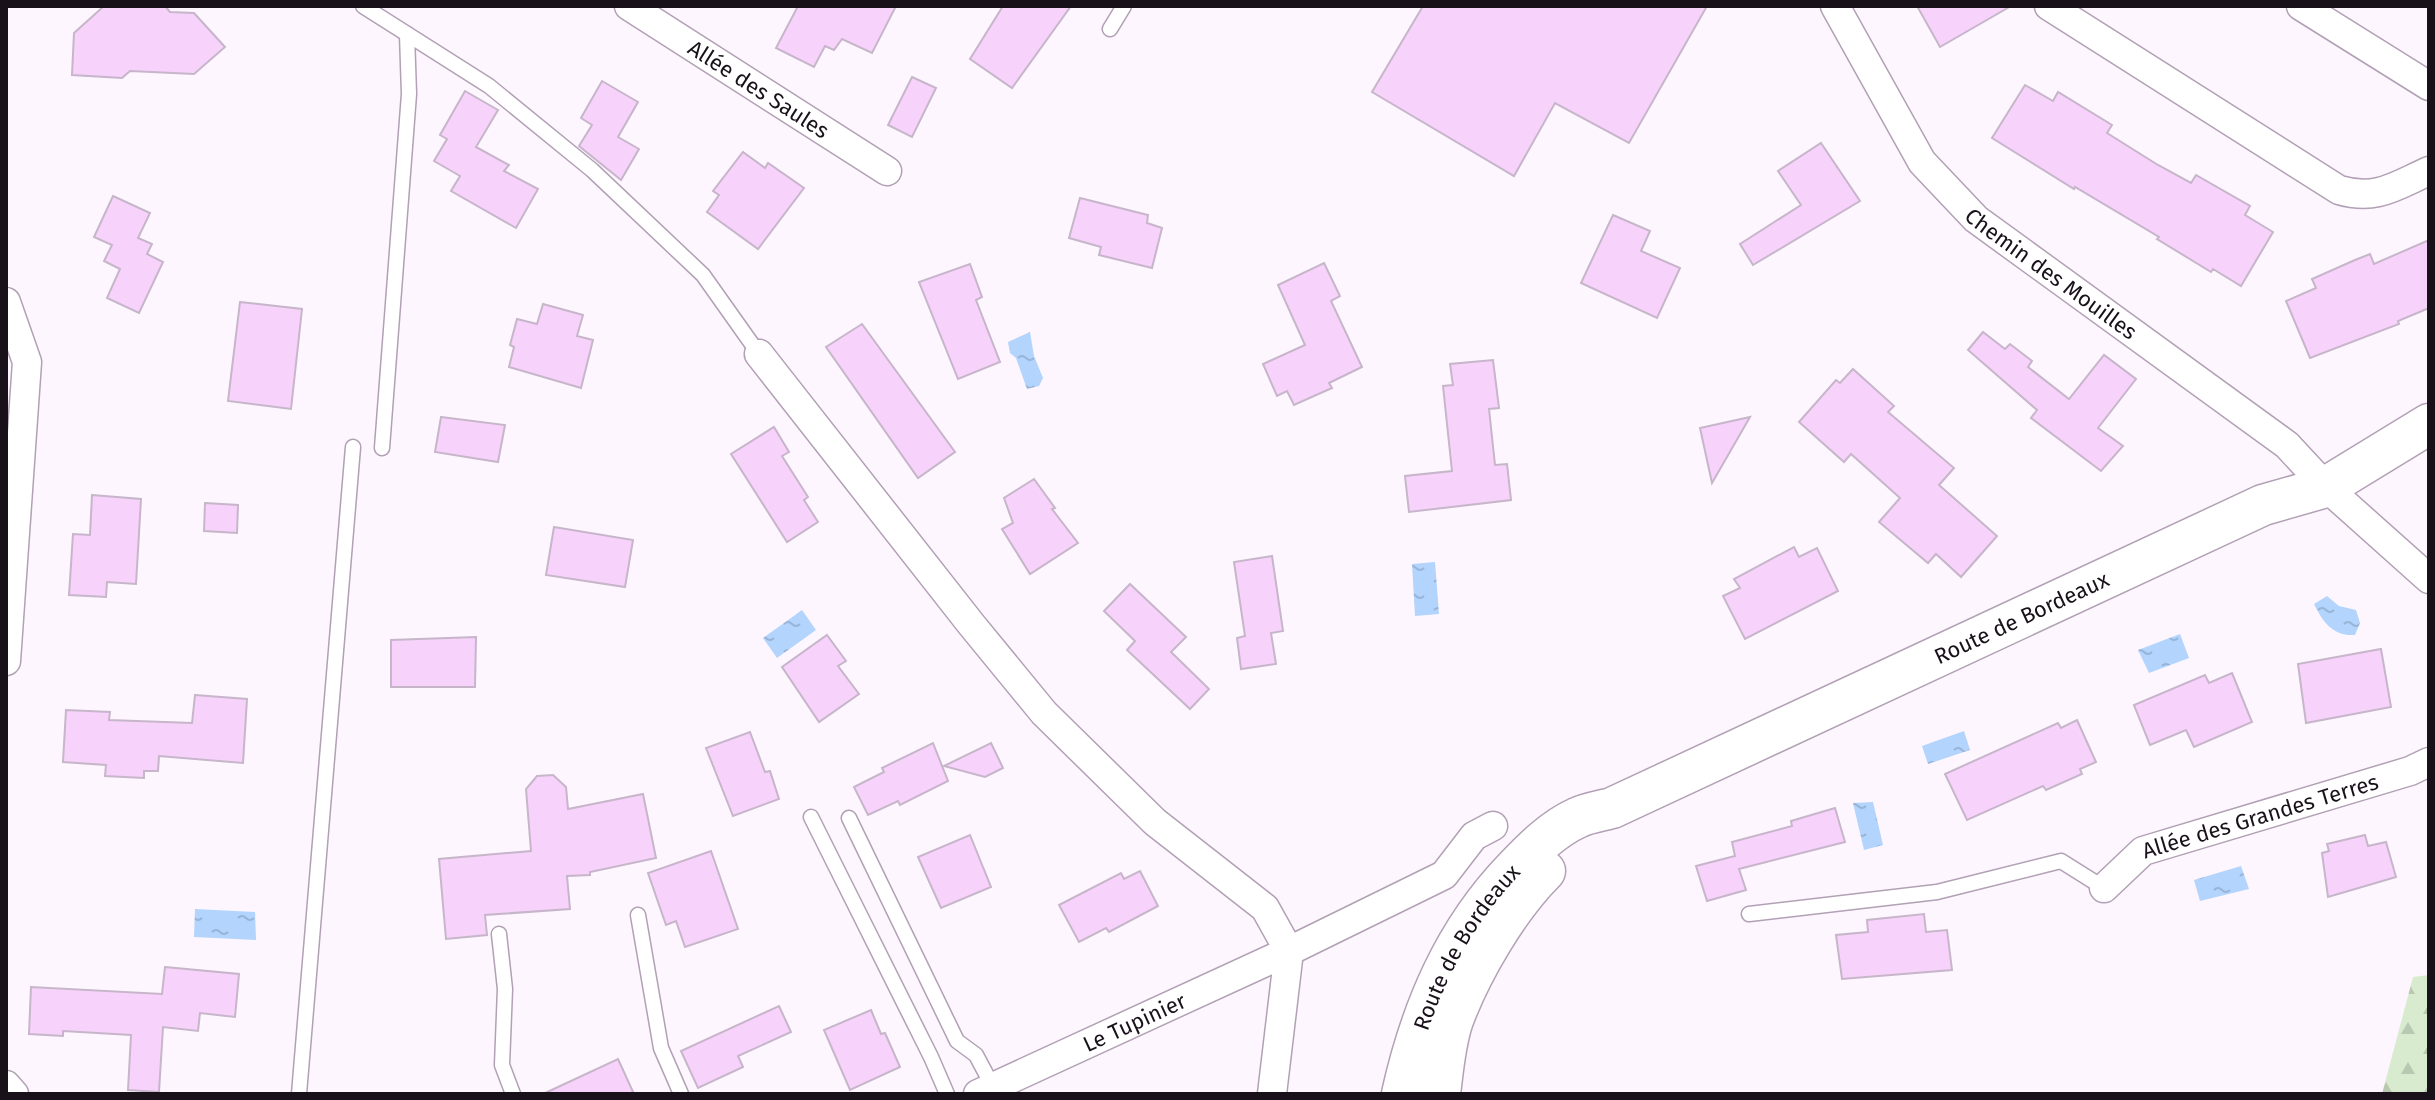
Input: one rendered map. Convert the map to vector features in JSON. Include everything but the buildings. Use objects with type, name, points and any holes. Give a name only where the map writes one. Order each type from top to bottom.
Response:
[{"type":"main road","name":"Route de Bordeaux","points":[[1402,1094],[1416,1038],[1433,992],[1479,909],[1539,843],[1578,817],[1612,808],[2263,505],[2326,487],[2429,424]]},
{"type":"main road","name":"Route de Bordeaux","points":[[1440,1094],[1453,1021],[1491,944],[1541,875],[1612,808]]},
{"type":"street","name":"Allée des Saules","points":[[629,6],[887,171]]},
{"type":"street","name":"Chemin des Mouilles","points":[[1835,6],[1922,162],[1976,219],[2287,445],[2326,487]]},
{"type":"street","points":[[2049,6],[2339,190],[2358,196],[2379,193],[2429,171]]},
{"type":"street","points":[[2301,6],[2429,86]]},
{"type":"street","points":[[6,302],[27,362],[6,661]]},
{"type":"street","points":[[759,354],[1044,713],[1155,822],[1265,908],[1289,951],[1272,1094]]},
{"type":"street","points":[[2326,487],[2429,579]]},
{"type":"street","name":"Allée des Grandes Terres","points":[[2104,888],[2143,851],[2410,771],[2429,762]]},
{"type":"street","name":"Le Tupinier","points":[[986,1090],[1289,951],[1444,875],[1474,836],[1493,826]]},
{"type":"street","points":[[6,1085],[14,1094]]},
{"type":"lane","points":[[363,6],[489,86],[592,170],[703,275],[759,354]]},
{"type":"lane","points":[[1110,29],[1124,6]]},
{"type":"lane","points":[[382,448],[409,94],[407,34]]},
{"type":"lane","points":[[299,1094],[353,447]]},
{"type":"lane","points":[[811,817],[947,1094]]},
{"type":"lane","points":[[849,818],[957,1041],[976,1055],[986,1090]]},
{"type":"lane","points":[[1749,914],[1937,892],[2061,861],[2104,888]]},
{"type":"lane","points":[[638,915],[661,1048],[681,1094]]},
{"type":"lane","points":[[499,934],[505,989],[502,1065],[513,1094]]},
{"type":"green space","points":[[2429,975],[2429,1094],[2382,1094],[2413,977]]},
{"type":"water","points":[[1030,332],[1034,356],[1043,378],[1039,386],[1027,389],[1008,342]]},
{"type":"water","points":[[1435,562],[1439,614],[1415,616],[1412,564]]},
{"type":"water","points":[[2327,596],[2339,606],[2356,610],[2360,623],[2355,635],[2334,630],[2321,617],[2314,604]]},
{"type":"water","points":[[802,610],[816,630],[777,658],[763,638]]},
{"type":"water","points":[[2180,634],[2189,658],[2149,673],[2138,650]]},
{"type":"water","points":[[1964,731],[1970,750],[1928,764],[1922,746]]},
{"type":"water","points":[[1873,802],[1883,845],[1864,850],[1853,803]]},
{"type":"water","points":[[2241,866],[2249,889],[2200,901],[2194,880]]},
{"type":"water","points":[[195,909],[255,912],[256,940],[194,937]]}]
